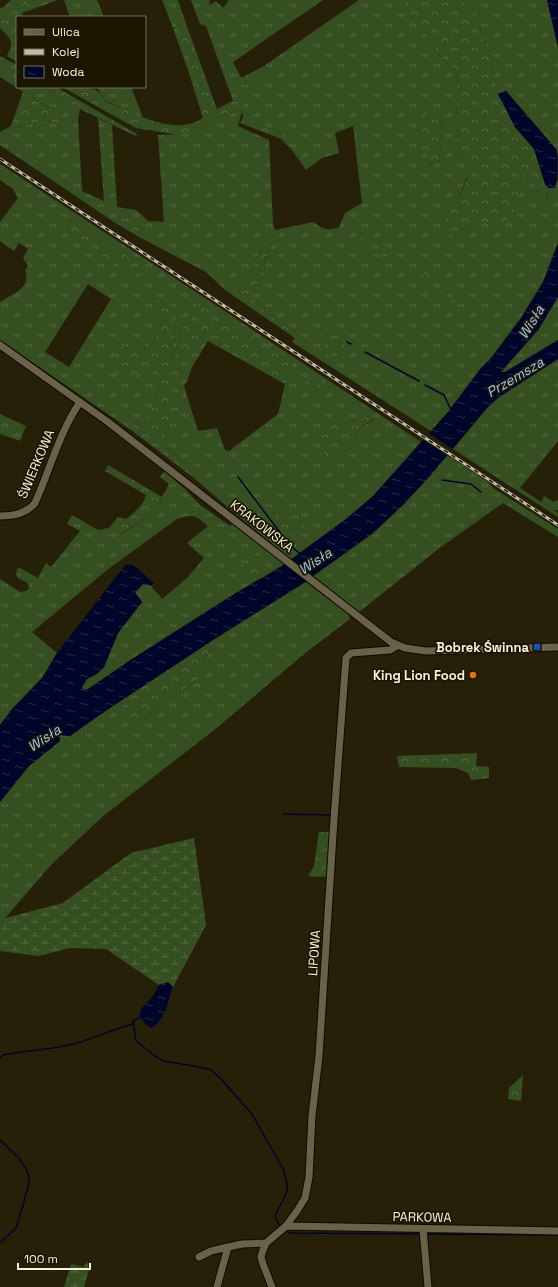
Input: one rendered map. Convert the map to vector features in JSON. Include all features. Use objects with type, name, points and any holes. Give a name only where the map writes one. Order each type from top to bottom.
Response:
[{"type":"street","name":"KRAKOWSKA","points":[[0,345],[114,426],[391,642],[406,648],[426,651],[558,647]]},
{"type":"street","name":"ŚWIERKOWA","points":[[0,516],[26,511],[32,508],[64,430],[80,402]]},
{"type":"street","name":"LIPOWA","points":[[266,1243],[283,1228],[297,1211],[305,1198],[309,1177],[312,1116],[319,1056],[346,658],[351,653],[390,650],[398,645]]},
{"type":"street","name":"PARKOWA","points":[[283,1228],[423,1232],[558,1231]]},
{"type":"street","points":[[423,1232],[428,1287]]},
{"type":"street","points":[[199,1257],[211,1251],[228,1247],[251,1243],[266,1243],[261,1257],[272,1287]]},
{"type":"street","points":[[216,1287],[228,1247]]},
{"type":"green space","points":[[11,0],[37,0],[37,1],[3,8]]},
{"type":"green space","points":[[38,0],[58,0],[22,13],[23,16],[16,16],[16,61],[7,56],[11,47],[11,40],[0,28],[0,8]]},
{"type":"green space","points":[[64,0],[97,0],[104,16],[70,16]]},
{"type":"green space","points":[[162,0],[178,0],[185,21],[173,28]]},
{"type":"green space","points":[[191,0],[209,0],[210,5],[216,1],[223,8],[229,0],[323,0],[233,62],[245,85],[269,69],[264,66],[359,0],[405,0],[405,8],[423,29],[438,54],[456,72],[462,92],[456,104],[458,131],[455,154],[469,161],[469,172],[458,199],[440,226],[446,236],[478,223],[502,223],[514,212],[523,174],[531,172],[538,193],[547,198],[549,188],[555,188],[558,180],[558,243],[543,282],[521,318],[491,358],[481,368],[448,412],[431,431],[292,342],[295,338],[295,333],[266,313],[248,295],[265,273],[265,260],[275,250],[276,231],[268,244],[255,259],[253,271],[239,284],[229,284],[225,290],[206,272],[139,237],[140,228],[121,218],[117,224],[0,145],[0,132],[11,126],[16,128],[44,120],[62,125],[61,111],[46,106],[17,88],[46,88],[52,91],[59,99],[80,109],[78,119],[82,191],[104,201],[98,118],[112,125],[117,207],[136,210],[148,221],[164,222],[158,135],[180,134],[196,129],[217,117],[242,110],[244,95],[233,101],[206,26],[200,24]],"holes":[[[242,111],[243,117],[283,134],[281,139],[292,150],[306,170],[322,158],[339,153],[335,133],[353,126],[362,203],[345,213],[339,227],[325,229],[314,222],[275,230],[273,223],[269,140],[238,126]],[[441,112],[442,135],[439,160],[429,165],[427,152]]]},
{"type":"green space","points":[[405,0],[462,0],[477,20],[488,49],[498,94],[515,127],[534,149],[545,184],[549,188],[546,198],[538,193],[531,173],[523,174],[514,212],[502,224],[478,223],[446,236],[440,226],[460,195],[469,170],[469,161],[455,154],[458,131],[456,104],[462,92],[456,72],[438,54],[423,29],[405,8]]},
{"type":"green space","points":[[462,0],[547,0],[558,47],[558,154],[556,149],[506,91],[498,94],[488,49],[477,20]]},
{"type":"green space","points":[[185,21],[217,109],[244,95],[246,102],[242,110],[217,117],[196,129],[180,135],[136,128],[64,88],[86,88],[95,90],[99,92],[108,103],[164,124],[184,125],[194,123],[203,118],[173,28]]},
{"type":"green space","points":[[0,56],[16,64],[16,73],[0,65]]},
{"type":"green space","points":[[0,65],[16,73],[16,87],[0,77]]},
{"type":"green space","points":[[264,66],[270,70],[245,85],[241,78]]},
{"type":"green space","points":[[46,88],[58,88],[137,134],[136,136],[59,99],[52,91]]},
{"type":"green space","points":[[98,88],[131,88],[143,118],[104,100]]},
{"type":"green space","points":[[23,92],[46,106],[61,111],[62,125],[44,120],[16,128],[11,126]]},
{"type":"green space","points":[[441,112],[442,135],[439,160],[428,165],[427,152],[418,153],[425,115]]},
{"type":"green space","points":[[243,117],[283,134],[281,139],[240,123]]},
{"type":"green space","points":[[0,164],[421,442],[373,496],[346,519],[291,559],[194,478],[200,472],[185,464],[165,446],[166,431],[170,421],[175,396],[184,386],[198,431],[217,428],[225,450],[229,451],[278,414],[285,384],[293,360],[182,330],[173,360],[171,356],[178,310],[157,316],[161,323],[155,340],[143,351],[133,351],[116,343],[138,373],[157,373],[160,388],[154,404],[142,426],[136,422],[131,430],[0,340],[0,302],[20,290],[26,282],[25,270],[28,266],[23,258],[28,249],[19,243],[14,251],[0,241],[0,222],[18,198],[13,189],[0,180]],"holes":[[[71,220],[142,266],[133,277],[66,231]],[[88,284],[111,299],[69,367],[45,352]],[[369,416],[374,419],[358,430],[351,449],[334,453],[320,464],[330,431],[339,420],[349,422]]]},
{"type":"green space","points":[[120,218],[131,220],[140,228],[139,237],[117,224]]},
{"type":"green space","points":[[71,220],[143,266],[133,278],[66,231]]},
{"type":"green space","points":[[275,230],[280,238],[275,250],[266,257],[264,262],[265,273],[249,295],[266,313],[295,333],[295,338],[225,290],[229,284],[239,284],[253,271],[255,259],[268,244]]},
{"type":"green space","points":[[357,236],[388,248],[387,258],[357,247]]},
{"type":"green space","points":[[432,259],[429,285],[439,288],[458,305],[457,308],[421,289],[427,260]]},
{"type":"green space","points":[[558,297],[558,340],[505,372],[501,372],[538,330]]},
{"type":"green space","points":[[159,298],[178,310],[171,356],[173,360],[182,330],[197,304],[293,360],[285,384],[208,341],[192,367],[187,382],[175,396],[181,418],[170,421],[166,431],[165,446],[185,464],[198,466],[200,472],[194,478],[131,430],[136,422],[142,425],[154,404],[160,388],[157,374],[138,373],[129,379],[115,373],[116,343],[133,351],[143,351],[155,340],[161,323],[157,316],[150,310]]},
{"type":"green space","points":[[329,325],[352,331],[334,360],[326,354],[324,336]]},
{"type":"green space","points":[[558,359],[558,441],[520,488],[558,513],[558,517],[453,449],[498,397]]},
{"type":"green space","points":[[309,374],[328,380],[308,392],[305,389]]},
{"type":"green space","points":[[0,414],[26,426],[20,441],[0,434]]},
{"type":"green space","points":[[369,416],[374,418],[358,430],[351,449],[334,453],[333,462],[325,466],[320,464],[324,453],[317,437],[329,431],[324,423],[325,419],[349,422]]},
{"type":"green space","points":[[447,455],[488,482],[493,488],[558,529],[558,537],[503,503],[441,547],[359,612],[313,576],[373,533],[404,504]]},
{"type":"green space","points":[[108,465],[162,497],[160,501],[166,503],[122,533],[109,528],[118,517],[126,519],[135,511],[141,505],[146,495],[105,471]]},
{"type":"green space","points":[[164,471],[185,489],[199,504],[230,526],[233,523],[284,564],[265,576],[258,566],[267,558],[241,562],[254,582],[132,659],[88,689],[83,690],[82,687],[86,679],[97,674],[104,667],[118,633],[142,602],[135,593],[143,584],[151,586],[162,599],[187,578],[204,558],[187,543],[208,526],[194,516],[186,516],[177,519],[107,570],[32,632],[57,653],[42,678],[13,708],[0,725],[0,579],[20,592],[26,591],[29,588],[28,583],[18,578],[16,574],[18,567],[38,578],[46,563],[51,567],[80,531],[67,524],[72,515],[98,530],[109,528],[123,533],[165,503],[160,501],[168,486],[168,483],[160,477]]},
{"type":"green space","points":[[544,496],[554,502],[558,500],[558,510],[554,510],[541,502]]},
{"type":"green space","points":[[273,507],[281,508],[291,515],[299,511],[306,524],[289,539],[282,535]]},
{"type":"green space","points":[[256,555],[268,558],[258,566],[265,576],[254,582],[241,562]]},
{"type":"green space","points":[[306,582],[349,615],[350,619],[309,650],[214,730],[102,817],[50,866],[0,924],[0,802],[28,767],[60,741],[59,735],[70,736],[98,716],[114,707],[122,705],[129,707],[141,723],[171,697],[197,681],[203,662],[216,638]]},
{"type":"green space","points":[[216,638],[203,662],[197,681],[171,697],[141,723],[127,724],[122,722],[128,707],[122,705],[104,712]]},
{"type":"green space","points":[[477,753],[476,766],[489,767],[489,778],[471,780],[468,773],[456,768],[399,767],[397,756]]},
{"type":"green space","points":[[319,832],[331,832],[328,877],[308,876],[314,866]]},
{"type":"green space","points":[[194,838],[206,925],[173,987],[168,982],[159,985],[106,949],[70,948],[38,956],[0,951],[0,924],[5,918],[63,903],[131,853]]},
{"type":"green space","points":[[523,1075],[521,1101],[508,1099],[509,1088]]},
{"type":"green space","points":[[87,1261],[89,1270],[84,1287],[64,1287],[71,1264],[84,1267]]},
{"type":"water","points":[[547,0],[558,0],[558,47]]},
{"type":"water","points":[[506,91],[556,149],[557,179],[555,188],[549,188],[545,184],[534,149],[515,127],[498,94]]},
{"type":"water","points":[[558,243],[558,297],[538,330],[501,372],[505,372],[558,340],[558,359],[498,398],[487,408],[430,476],[404,504],[373,533],[302,584],[216,638],[70,736],[59,735],[60,741],[28,767],[0,802],[0,725],[13,708],[42,678],[57,653],[125,565],[135,566],[154,583],[151,586],[143,584],[135,592],[142,602],[118,633],[104,667],[97,674],[87,679],[82,687],[83,690],[88,689],[234,594],[281,567],[346,519],[373,496],[448,412],[521,318],[543,282]]},
{"type":"water","points":[[168,982],[173,987],[168,1004],[160,1020],[152,1028],[146,1025],[139,1015],[142,1008],[153,996],[159,985]]},
{"type":"pier","points":[[427,432],[454,450],[449,457],[422,439]]},
{"type":"waterway","points":[[347,342],[351,344]]},
{"type":"waterway","points":[[365,352],[419,381]]},
{"type":"waterway","points":[[425,385],[444,395],[451,410]]},
{"type":"waterway","name":"Wisła","points":[[238,477],[288,543],[299,553]]},
{"type":"waterway","points":[[442,480],[471,484],[481,492]]},
{"type":"waterway","points":[[283,814],[332,815]]},
{"type":"waterway","points":[[132,1025],[133,1021],[140,1017]]},
{"type":"waterway","points":[[0,1058],[3,1055],[49,1049],[84,1041],[134,1024],[135,1038],[137,1042],[155,1056],[164,1061],[211,1070],[252,1114],[283,1169],[287,1183],[287,1192],[275,1216],[278,1223],[282,1227]]},
{"type":"waterway","points":[[0,1140],[19,1158],[29,1177],[29,1183],[16,1228],[0,1243]]},
{"type":"waterway","points":[[285,1230],[290,1233],[420,1234]]},
{"type":"waterway","points":[[426,1234],[558,1235]]},
{"type":"railway","points":[[0,159],[558,525]]},
{"type":"place","name":"Bobrek Świnna","points":[[537,647]]},
{"type":"place","name":"King Lion Food","points":[[473,675]]},
{"type":"water label","name":"Przemsza","points":[[515,377]]}]
